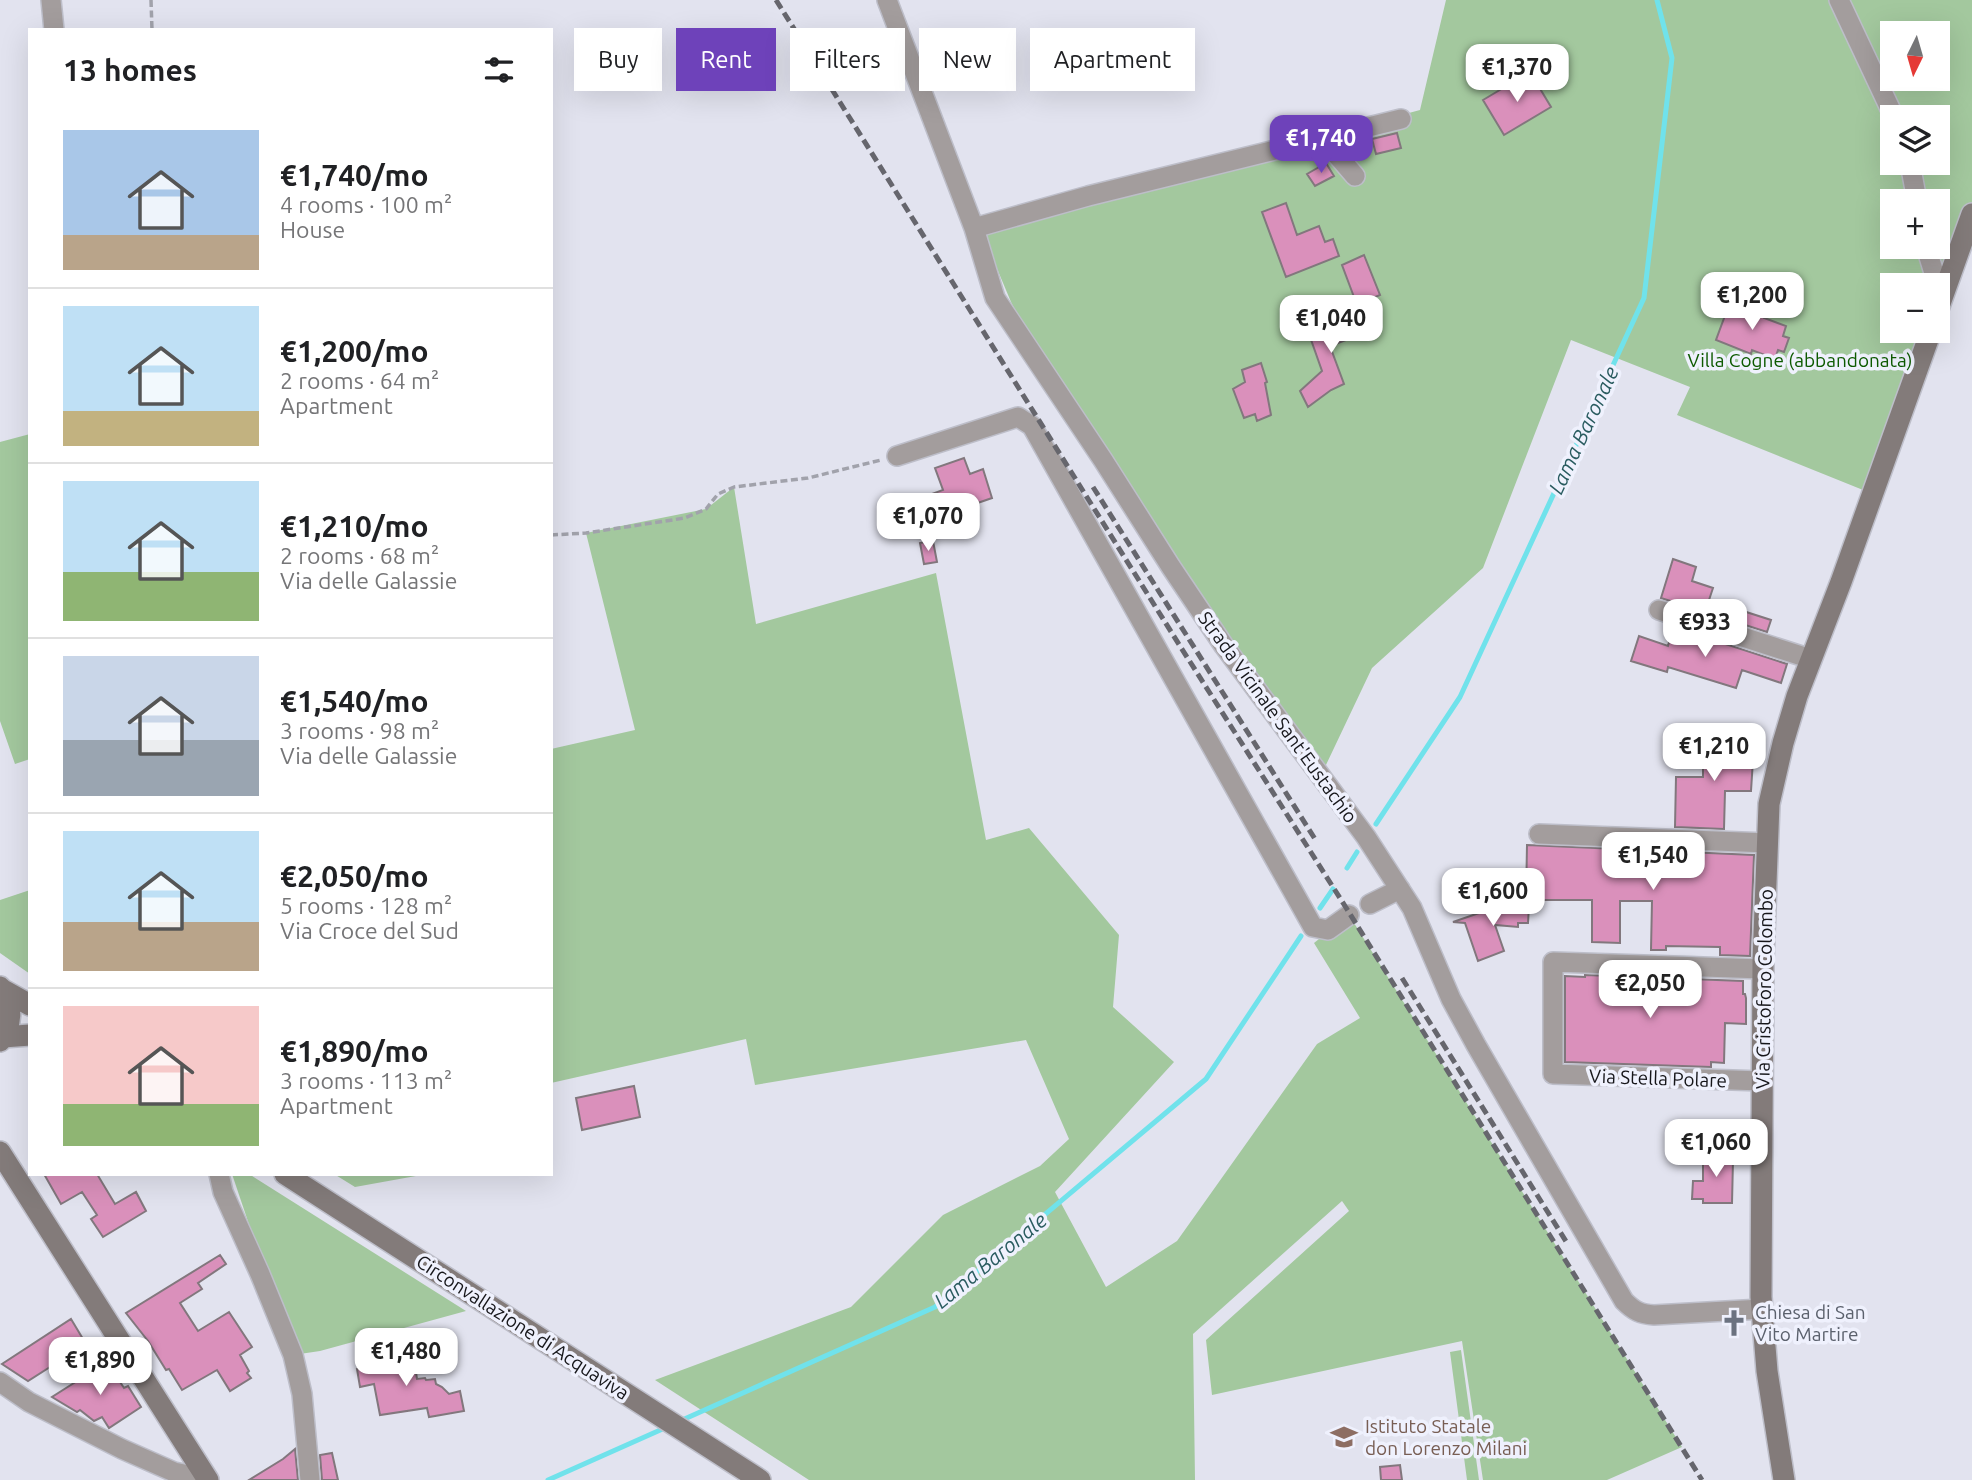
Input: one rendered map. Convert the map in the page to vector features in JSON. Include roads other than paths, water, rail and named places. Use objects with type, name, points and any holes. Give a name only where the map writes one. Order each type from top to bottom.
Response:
[{"type":"main road","points":[[1950,276],[1972,214]]},
{"type":"main road","name":"Via Cristoforo Colombo","points":[[1780,1449],[1767,1371],[1762,1309],[1763,968],[1769,804],[1774,776],[1797,696],[1841,582],[1926,343]]},
{"type":"main road","points":[[1,988],[28,1004]]},
{"type":"main road","points":[[1,988],[8,1001],[10,1013],[2,1039]]},
{"type":"main road","points":[[2,1039],[28,1035]]},
{"type":"main road","points":[[1,1152],[208,1480]]},
{"type":"main road","name":"Circonvallazione di Acquaviva","points":[[288,1176],[760,1480]]},
{"type":"main road","points":[[1780,1449],[1784,1480]]},
{"type":"main road","points":[[1780,1449],[1794,1480]]},
{"type":"street","points":[[51,0],[54,28]]},
{"type":"street","name":"Strada Vicinale Sant'Eustachio","points":[[887,0],[974,228],[995,298],[1224,646],[1366,836],[1412,908],[1469,1034],[1624,1301],[1633,1311],[1654,1315],[1762,1309]]},
{"type":"street","points":[[1839,0],[1888,105]]},
{"type":"street","points":[[974,228],[1088,196],[1401,119]]},
{"type":"street","points":[[1312,141],[1336,154],[1355,176]]},
{"type":"street","points":[[897,456],[1018,417],[1032,426],[1313,927],[1328,930],[1349,915]]},
{"type":"street","points":[[1659,610],[1811,659]]},
{"type":"street","points":[[1539,834],[1767,843]]},
{"type":"street","points":[[1370,904],[1400,889]]},
{"type":"street","name":"Via Stella Polare","points":[[1762,1081],[1553,1074],[1553,962],[1763,968]]},
{"type":"street","points":[[219,1176],[223,1192],[260,1274],[292,1355],[302,1394],[310,1480]]},
{"type":"street","points":[[0,1382],[29,1402],[122,1449],[174,1472],[208,1480]]},
{"type":"waterway","name":"Lama Baronale","points":[[1376,824],[1460,697],[1644,298],[1672,58],[1657,0]]},
{"type":"waterway","name":"Lama Baronale","points":[[1347,868],[1357,852]]},
{"type":"waterway","name":"Lama Baronale","points":[[1320,908],[1333,889]]},
{"type":"waterway","name":"Lama Baronale","points":[[680,1421],[935,1307],[1206,1079],[1301,936]]},
{"type":"waterway","name":"Lama Baronale","points":[[548,1480],[667,1427]]},
{"type":"railway","points":[[776,0],[1702,1480]]},
{"type":"railway","points":[[1093,487],[1315,839]]},
{"type":"railway","points":[[1402,978],[1567,1243]]},
{"type":"place","name":"Chiesa di San Vito Martire","points":[[1734,1323]]},
{"type":"place","name":"Istituto Statale don Lorenzo Milani","points":[[1344,1437]]},
{"type":"park label","name":"Villa Cogne (abbandonata)","points":[[1800,360]]}]
